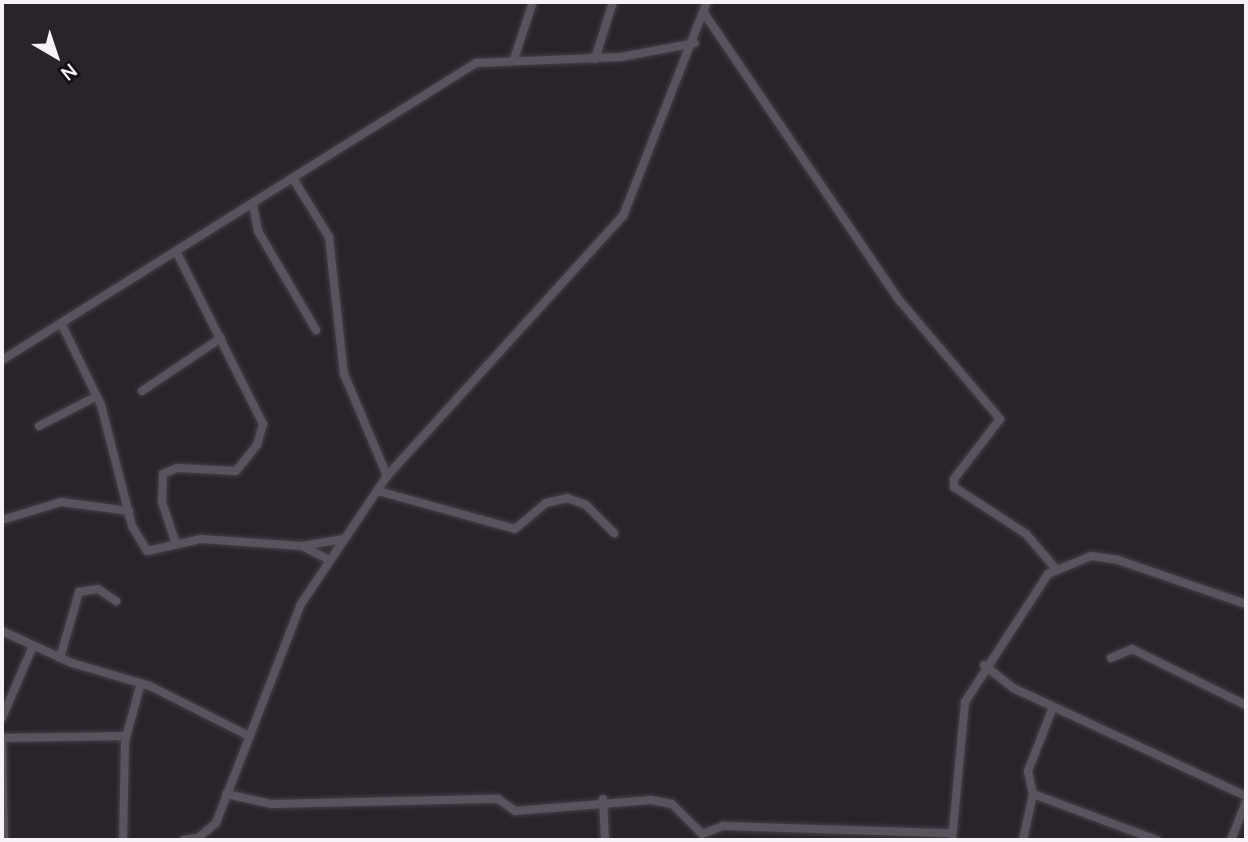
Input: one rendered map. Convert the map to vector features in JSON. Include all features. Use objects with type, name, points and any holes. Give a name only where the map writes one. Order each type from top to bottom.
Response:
[{"type":"street","points":[[514,59],[533,2]]},
{"type":"street","points":[[595,59],[613,2]]},
{"type":"street","points":[[184,840],[209,832],[289,629],[329,560],[387,476],[614,228],[640,183],[695,43],[707,2]]},
{"type":"street","points":[[704,13],[900,301],[1000,419],[954,479],[954,487],[1026,534],[1056,569]]},
{"type":"street","points":[[2,360],[294,180],[476,63],[514,59],[595,59],[695,43]]},
{"type":"street","points":[[294,180],[329,237],[344,374],[387,476]]},
{"type":"street","points":[[253,205],[258,230],[316,330]]},
{"type":"street","points":[[176,544],[162,502],[163,474],[177,468],[236,471],[261,438],[260,412],[177,253]]},
{"type":"street","points":[[62,325],[96,396],[129,510],[147,551],[201,539],[302,546],[343,539]]},
{"type":"street","points":[[142,391],[221,338]]},
{"type":"street","points":[[39,426],[96,396]]},
{"type":"street","points":[[377,491],[515,529],[546,503],[566,498],[586,505],[614,533]]},
{"type":"street","points":[[2,519],[61,502],[129,510]]},
{"type":"street","points":[[302,546],[329,560]]},
{"type":"street","points":[[690,840],[696,831],[723,826],[952,837],[958,730],[984,665],[1033,592],[1056,569],[1091,556],[1118,560],[1246,604]]},
{"type":"street","points":[[60,658],[79,592],[98,589],[116,601]]},
{"type":"street","points":[[2,631],[60,658],[141,683],[249,736]]},
{"type":"street","points":[[2,718],[33,646]]},
{"type":"street","points":[[1111,658],[1132,649],[1246,705]]},
{"type":"street","points":[[984,665],[1053,707],[1245,804],[1231,840]]},
{"type":"street","points":[[123,840],[125,736],[141,683]]},
{"type":"street","points":[[1023,840],[1033,794],[1028,771],[1053,707]]},
{"type":"street","points":[[4,840],[2,738],[125,736]]},
{"type":"street","points":[[226,794],[271,804],[498,799],[515,811],[603,799],[668,802],[696,831]]},
{"type":"street","points":[[1033,794],[1157,840]]},
{"type":"street","points":[[603,799],[605,840]]}]
